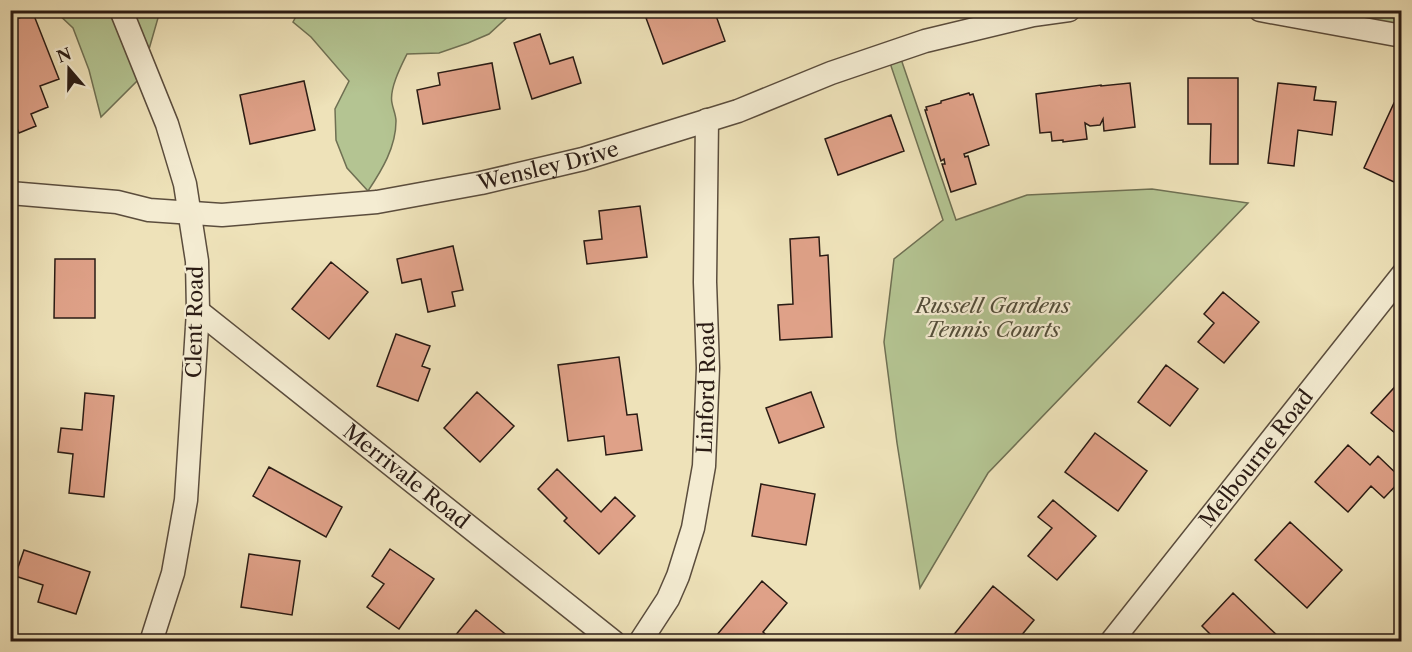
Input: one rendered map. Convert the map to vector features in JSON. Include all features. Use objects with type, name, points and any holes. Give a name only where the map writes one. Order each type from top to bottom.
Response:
[{"type":"street","name":"Clent Road","points":[[121,10],[166,124],[185,183],[197,261],[198,311],[186,500],[173,573],[151,642]]},
{"type":"street","name":"Wensley Drive","points":[[10,193],[117,202],[149,210],[222,215],[377,202],[481,183],[583,159],[738,111],[831,73],[925,41],[1033,15],[1069,10]]},
{"type":"street","points":[[1260,10],[1401,36]]},
{"type":"street","name":"Linford Road","points":[[640,642],[668,599],[678,576],[693,528],[704,466],[708,368],[705,282],[707,120]]},
{"type":"street","name":"Melbourne Road","points":[[1111,642],[1401,276]]},
{"type":"street","name":"Merrivale Road","points":[[198,311],[614,642]]},
{"type":"green space","points":[[299,10],[514,11],[489,34],[468,43],[439,53],[407,54],[392,91],[392,103],[396,116],[394,140],[383,166],[368,191],[347,168],[336,140],[335,109],[349,81],[311,37],[293,22]]},
{"type":"green space","points":[[55,11],[160,11],[141,77],[101,117],[89,70],[73,28]]},
{"type":"green space","points":[[1260,11],[1401,11],[1401,36]]},
{"type":"green space","name":"Russell Gardens Tennis Courts","points":[[901,59],[956,220],[1027,195],[1152,189],[1248,203],[988,473],[920,588],[884,342],[894,259],[943,220],[890,63]]},
{"type":"building","points":[[665,10],[714,10],[725,41],[663,64],[646,18]]},
{"type":"building","points":[[33,13],[59,79],[40,86],[48,107],[31,114],[36,126],[19,133],[10,112],[10,60],[14,58],[10,49],[10,21]]},
{"type":"building","points":[[540,34],[550,64],[573,57],[581,83],[532,99],[514,43]]},
{"type":"building","points":[[492,63],[500,109],[423,124],[417,90],[440,85],[438,73]]},
{"type":"building","points":[[1188,78],[1238,78],[1238,164],[1210,164],[1211,124],[1188,124]]},
{"type":"building","points":[[304,81],[315,130],[250,144],[240,95]]},
{"type":"building","points":[[1130,83],[1135,127],[1104,131],[1103,119],[1100,125],[1090,126],[1085,123],[1087,139],[1063,142],[1063,140],[1052,141],[1051,132],[1040,133],[1036,94]]},
{"type":"building","points":[[1278,83],[1316,87],[1314,100],[1336,102],[1332,135],[1298,130],[1294,166],[1268,163]]},
{"type":"building","points":[[969,93],[973,94],[989,145],[964,154],[965,157],[968,156],[976,184],[951,192],[942,164],[945,164],[944,159],[941,161],[925,110],[927,110],[926,107],[941,103],[941,101]]},
{"type":"building","points":[[1394,103],[1402,106],[1402,167],[1394,182],[1364,168]]},
{"type":"building","points":[[891,115],[904,151],[838,175],[825,139]]},
{"type":"building","points":[[640,206],[647,257],[587,264],[584,241],[602,239],[599,211]]},
{"type":"building","points":[[819,237],[820,256],[828,255],[832,337],[780,340],[778,305],[793,304],[790,239]]},
{"type":"building","points":[[453,246],[463,290],[452,292],[455,306],[428,312],[421,279],[402,283],[397,259]]},
{"type":"building","points":[[55,259],[95,259],[95,318],[54,318]]},
{"type":"building","points":[[331,262],[368,292],[329,339],[292,309]]},
{"type":"building","points":[[1223,292],[1259,322],[1224,363],[1198,342],[1214,323],[1204,314]]},
{"type":"building","points":[[396,334],[430,346],[422,366],[430,369],[418,401],[377,386]]},
{"type":"building","points":[[619,357],[627,415],[637,414],[642,450],[606,455],[604,436],[568,441],[558,365]]},
{"type":"building","points":[[1166,365],[1198,389],[1170,426],[1138,402]]},
{"type":"building","points":[[1402,379],[1402,439],[1371,413]]},
{"type":"building","points":[[477,392],[514,426],[480,462],[444,428]]},
{"type":"building","points":[[811,392],[824,427],[779,443],[766,408]]},
{"type":"building","points":[[85,393],[114,396],[104,497],[69,493],[73,454],[58,452],[61,428],[82,430]]},
{"type":"building","points":[[1095,433],[1147,471],[1118,511],[1065,472]]},
{"type":"building","points":[[1348,445],[1370,465],[1378,456],[1402,479],[1384,498],[1371,486],[1348,512],[1315,482]]},
{"type":"building","points":[[269,467],[342,507],[326,537],[253,496]]},
{"type":"building","points":[[557,469],[601,512],[615,497],[635,516],[599,554],[564,521],[567,518],[538,489]]},
{"type":"building","points":[[761,484],[815,494],[806,545],[752,536]]},
{"type":"building","points":[[1053,500],[1096,536],[1057,580],[1028,556],[1052,528],[1038,517]]},
{"type":"building","points":[[1290,522],[1342,570],[1307,608],[1255,560]]},
{"type":"building","points":[[390,549],[434,579],[399,629],[367,607],[384,584],[372,576]]},
{"type":"building","points":[[24,550],[90,572],[76,614],[38,602],[43,585],[15,576]]},
{"type":"building","points":[[249,554],[300,561],[292,615],[241,607]]},
{"type":"building","points":[[762,581],[787,603],[763,632],[774,642],[711,642]]},
{"type":"building","points":[[993,586],[1034,620],[1016,642],[948,642]]},
{"type":"building","points":[[1233,593],[1284,642],[1218,642],[1202,626]]},
{"type":"building","points":[[476,610],[515,642],[450,642]]}]
